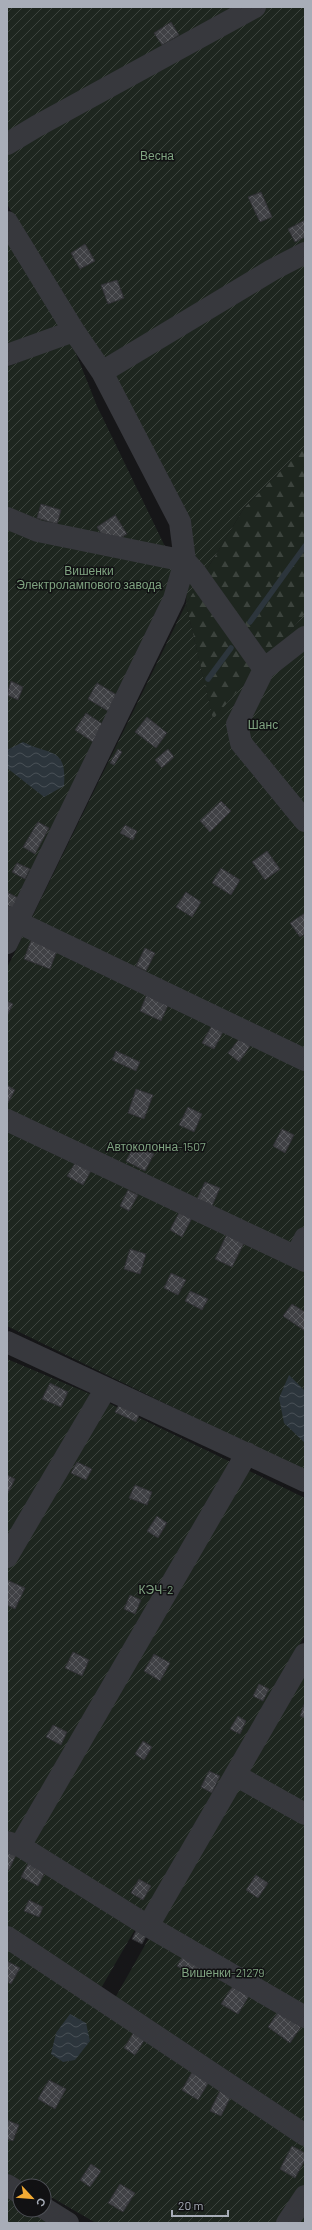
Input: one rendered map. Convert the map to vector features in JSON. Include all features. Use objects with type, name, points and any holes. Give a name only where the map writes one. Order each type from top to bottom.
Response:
[{"type":"street","points":[[7,144],[37,126],[255,7]]},
{"type":"street","points":[[7,222],[74,331],[102,372],[180,522],[185,561],[174,599],[12,919],[7,943]]},
{"type":"street","points":[[102,372],[272,270],[305,253]]},
{"type":"street","points":[[7,355],[74,331]]},
{"type":"street","points":[[7,518],[38,531],[185,561],[196,572],[264,669]]},
{"type":"street","points":[[305,637],[264,669],[237,724],[241,743],[305,820]]},
{"type":"street","points":[[12,919],[305,1060]]},
{"type":"street","points":[[7,1120],[302,1252]]},
{"type":"street","points":[[7,1342],[305,1481]]},
{"type":"street","points":[[7,1557],[106,1388]]},
{"type":"street","points":[[247,1453],[14,1844],[148,1926],[305,2017]]},
{"type":"street","points":[[148,1926],[305,1655]]},
{"type":"street","points":[[235,1774],[305,1814]]},
{"type":"street","points":[[7,1937],[305,2135]]},
{"type":"street","points":[[52,2213],[68,2223]]},
{"type":"green space","name":"Весна","points":[[7,7],[305,7],[305,446],[244,508],[186,604],[190,523],[102,362],[7,204]]},
{"type":"green space","points":[[7,236],[60,326],[7,345]]},
{"type":"green space","name":"Вишенки Электролампового завода","points":[[71,341],[97,406],[173,563],[172,596],[7,930],[7,367]]},
{"type":"green space","points":[[305,446],[305,614],[213,720],[186,604],[244,508]]},
{"type":"green space","name":"Автоколонна-1507","points":[[186,604],[213,719],[305,614],[305,1472],[7,1326],[7,968]]},
{"type":"green space","name":"КЭЧ-2","points":[[7,1359],[88,1393],[305,1498],[305,1635],[100,1990],[305,2145],[305,2223],[96,2223],[52,2198],[52,2178],[15,2178],[7,2174]]},
{"type":"green space","name":"Вишенки-21279","points":[[305,1663],[305,2131],[115,1998]]},
{"type":"green space","points":[[7,2195],[12,2198],[12,2218],[44,2218],[52,2223],[7,2223]]},
{"type":"water","points":[[23,742],[55,754],[59,758],[63,764],[64,786],[44,797],[7,768],[7,750]]},
{"type":"water","points":[[289,1375],[305,1391],[305,1443],[284,1423],[279,1398]]},
{"type":"water","points":[[70,2014],[86,2023],[90,2041],[75,2060],[63,2062],[51,2054],[56,2033]]},
{"type":"building","points":[[171,22],[179,35],[162,45],[154,33]]},
{"type":"building","points":[[261,192],[272,217],[260,222],[248,197]]},
{"type":"building","points":[[305,220],[305,237],[295,242],[288,229]]},
{"type":"building","points":[[85,244],[95,261],[80,269],[71,253]]},
{"type":"building","points":[[117,280],[124,298],[108,304],[101,285]]},
{"type":"building","points":[[41,504],[61,510],[57,524],[37,518]]},
{"type":"building","points":[[115,515],[127,534],[109,545],[97,527]]},
{"type":"building","points":[[11,681],[23,687],[18,700],[7,695]]},
{"type":"building","points":[[97,683],[117,695],[108,711],[88,699]]},
{"type":"building","points":[[86,713],[104,725],[93,742],[75,730]]},
{"type":"building","points":[[147,717],[167,733],[156,748],[135,732]]},
{"type":"building","points":[[118,749],[122,752],[114,765],[110,763]]},
{"type":"building","points":[[168,749],[174,757],[162,768],[155,760]]},
{"type":"building","points":[[221,801],[231,811],[210,832],[200,821]]},
{"type":"building","points":[[38,822],[49,828],[35,854],[23,847]]},
{"type":"building","points":[[125,825],[137,831],[133,840],[120,833]]},
{"type":"building","points":[[267,851],[280,869],[265,880],[252,862]]},
{"type":"building","points":[[17,863],[30,869],[25,879],[12,872]]},
{"type":"building","points":[[221,868],[240,880],[231,895],[212,883]]},
{"type":"building","points":[[7,892],[20,899],[15,909],[7,905]]},
{"type":"building","points":[[186,892],[201,902],[192,917],[176,907]]},
{"type":"building","points":[[305,913],[305,934],[300,937],[290,923]]},
{"type":"building","points":[[32,938],[58,948],[50,969],[24,959]]},
{"type":"building","points":[[145,948],[155,953],[146,971],[136,966]]},
{"type":"building","points":[[147,994],[169,1003],[161,1021],[140,1011]]},
{"type":"building","points":[[7,1001],[13,1004],[7,1016]]},
{"type":"building","points":[[214,1022],[225,1028],[214,1049],[202,1043]]},
{"type":"building","points":[[240,1038],[250,1046],[239,1062],[228,1053]]},
{"type":"building","points":[[116,1051],[140,1062],[136,1071],[112,1060]]},
{"type":"building","points":[[7,1085],[15,1090],[8,1103],[7,1103]]},
{"type":"building","points":[[136,1089],[153,1095],[144,1119],[128,1113]]},
{"type":"building","points":[[188,1107],[202,1114],[194,1132],[179,1125]]},
{"type":"building","points":[[282,1129],[294,1135],[285,1153],[273,1146]]},
{"type":"building","points":[[135,1144],[154,1154],[145,1171],[126,1161]]},
{"type":"building","points":[[77,1160],[92,1169],[83,1185],[67,1176]]},
{"type":"building","points":[[205,1182],[220,1188],[212,1206],[197,1199]]},
{"type":"building","points":[[128,1190],[138,1195],[129,1211],[120,1206]]},
{"type":"building","points":[[181,1209],[193,1216],[182,1237],[170,1230]]},
{"type":"building","points":[[227,1234],[244,1243],[232,1267],[215,1259]]},
{"type":"building","points":[[130,1249],[146,1254],[140,1274],[124,1269]]},
{"type":"building","points":[[171,1273],[186,1280],[178,1295],[164,1288]]},
{"type":"building","points":[[190,1291],[208,1299],[202,1310],[185,1301]]},
{"type":"building","points":[[292,1304],[305,1312],[305,1331],[283,1316]]},
{"type":"building","points":[[50,1383],[68,1392],[61,1407],[42,1399]]},
{"type":"building","points":[[120,1403],[140,1413],[136,1422],[115,1412]]},
{"type":"building","points":[[77,1462],[92,1469],[86,1480],[71,1473]]},
{"type":"building","points":[[7,1475],[15,1479],[7,1495]]},
{"type":"building","points":[[135,1485],[152,1492],[147,1505],[129,1498]]},
{"type":"building","points":[[157,1516],[167,1523],[158,1538],[147,1531]]},
{"type":"building","points":[[7,1580],[25,1588],[15,1609],[7,1605]]},
{"type":"building","points":[[130,1595],[141,1600],[135,1614],[124,1609]]},
{"type":"building","points":[[73,1652],[89,1660],[82,1676],[65,1668]]},
{"type":"building","points":[[154,1654],[170,1663],[160,1681],[144,1671]]},
{"type":"building","points":[[259,1684],[269,1689],[263,1701],[253,1696]]},
{"type":"building","points":[[305,1702],[305,1718],[300,1716]]},
{"type":"building","points":[[238,1716],[246,1721],[240,1734],[230,1729]]},
{"type":"building","points":[[53,1725],[67,1732],[61,1745],[46,1737]]},
{"type":"building","points":[[143,1741],[152,1747],[144,1760],[135,1754]]},
{"type":"building","points":[[209,1771],[220,1776],[212,1793],[201,1787]]},
{"type":"building","points":[[7,1851],[16,1855],[9,1870],[7,1869]]},
{"type":"building","points":[[29,1862],[46,1870],[38,1886],[21,1877]]},
{"type":"building","points":[[256,1875],[268,1883],[258,1898],[246,1890]]},
{"type":"building","points":[[139,1879],[151,1886],[143,1900],[131,1893]]},
{"type":"building","points":[[29,1900],[43,1907],[39,1917],[24,1911]]},
{"type":"building","points":[[138,1927],[148,1932],[142,1944],[132,1939]]},
{"type":"building","points":[[185,1953],[203,1965],[195,1977],[177,1966]]},
{"type":"building","points":[[7,1961],[20,1968],[11,1984],[7,1982]]},
{"type":"building","points":[[233,1986],[249,1996],[238,2014],[221,2004]]},
{"type":"building","points":[[279,2011],[301,2027],[290,2043],[268,2027]]},
{"type":"building","points":[[134,2032],[145,2039],[135,2055],[124,2048]]},
{"type":"building","points":[[192,2072],[209,2082],[198,2100],[182,2090]]},
{"type":"building","points":[[49,2080],[66,2089],[55,2109],[38,2099]]},
{"type":"building","points":[[220,2091],[231,2096],[221,2116],[210,2111]]},
{"type":"building","points":[[7,2120],[19,2125],[13,2141],[7,2139]]},
{"type":"building","points":[[292,2146],[305,2153],[305,2160],[295,2178],[280,2169]]},
{"type":"building","points":[[91,2164],[101,2171],[90,2187],[80,2180]]},
{"type":"building","points":[[120,2184],[135,2193],[123,2212],[108,2203]]},
{"type":"waterway","points":[[250,622],[305,546]]},
{"type":"waterway","points":[[208,679],[231,648]]},
{"type":"park label","name":"Шанс","points":[[263,725]]}]
